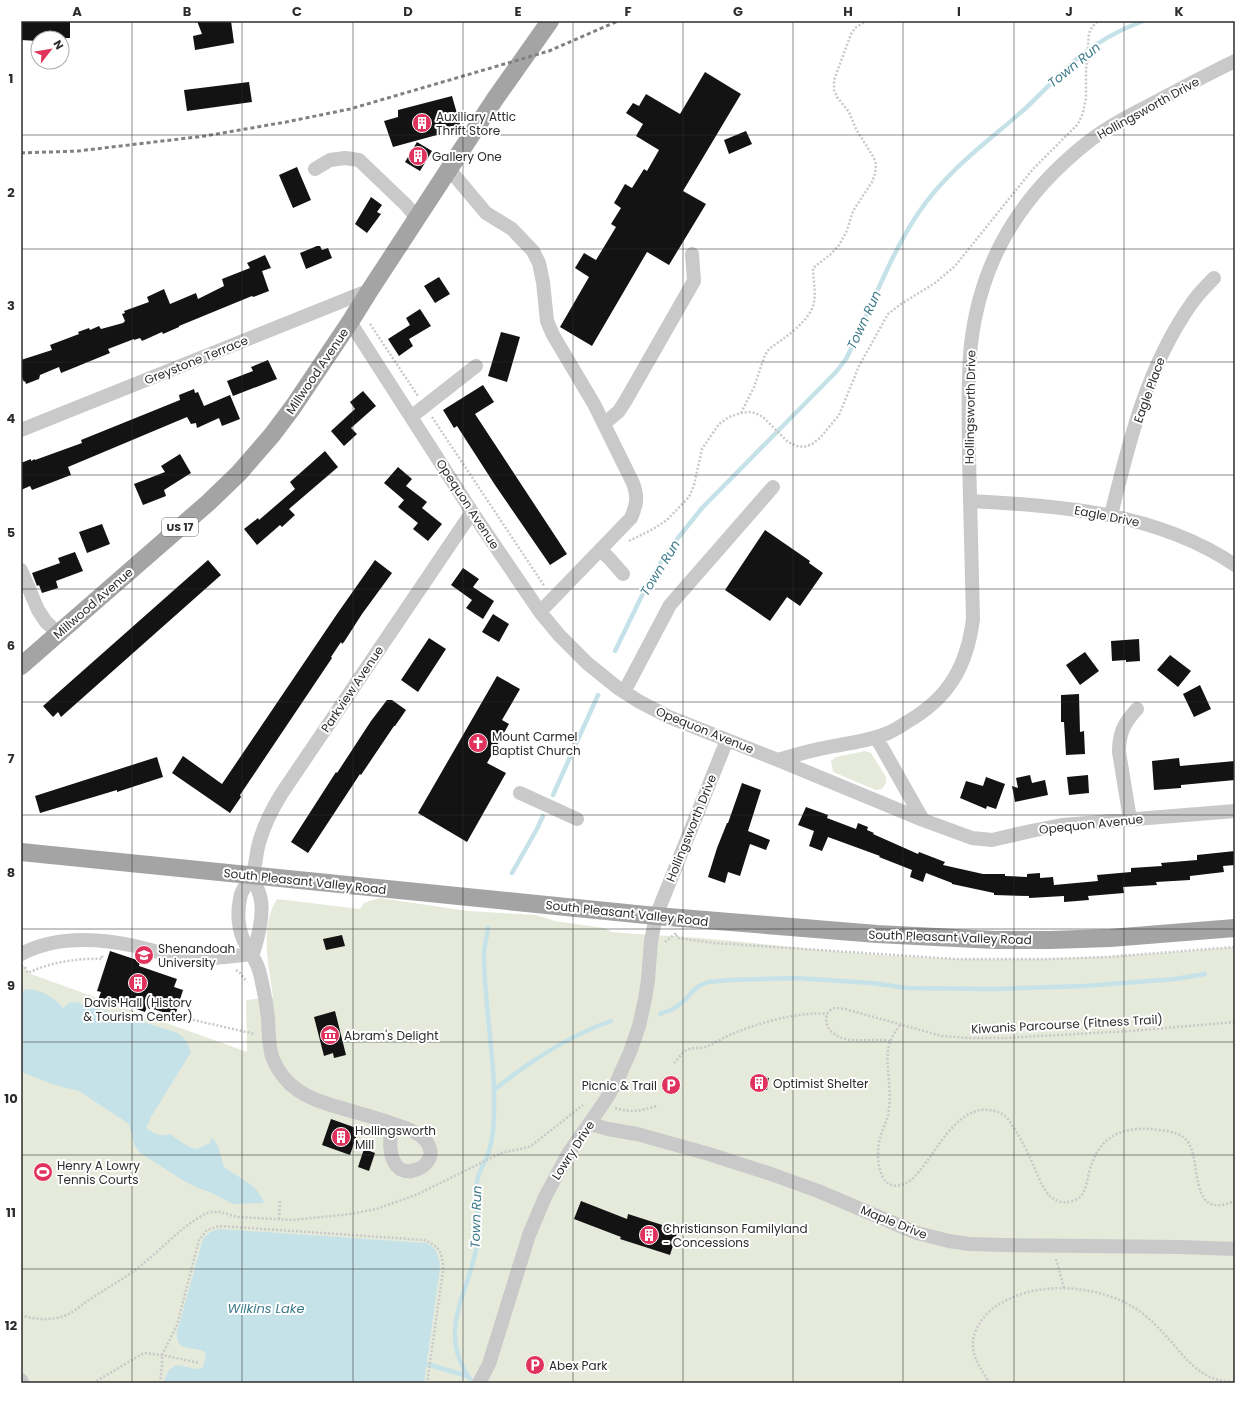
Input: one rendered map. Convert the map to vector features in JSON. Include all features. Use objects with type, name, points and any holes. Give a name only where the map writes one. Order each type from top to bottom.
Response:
[{"type":"main road","name":"Millwood Avenue","points":[[21,666],[209,502],[239,473],[272,435],[293,407],[350,322],[449,168],[550,21]]},
{"type":"main road","name":"South Pleasant Valley Road","points":[[21,852],[656,916],[840,932],[995,940],[1050,940],[1110,938],[1235,928]]},
{"type":"street","name":"Hollingsworth Drive","points":[[778,760],[888,733],[919,716],[951,685],[959,672],[968,646],[973,618],[968,391],[971,344],[976,312],[991,263],[1006,234],[1038,188],[1063,163],[1089,141],[1117,122],[1235,61]]},
{"type":"street","points":[[315,169],[330,160],[345,158],[359,160],[406,205],[417,218]]},
{"type":"street","points":[[449,168],[486,213],[512,229],[533,251],[539,263],[548,321],[553,336],[594,404],[633,483],[636,493],[636,506],[631,518],[540,612]]},
{"type":"street","points":[[604,424],[619,411],[626,400],[694,281],[692,254]]},
{"type":"street","name":"Eagle Place","points":[[1111,515],[1145,395],[1156,364],[1192,303],[1214,278]]},
{"type":"street","name":"Greystone Terrace","points":[[21,430],[370,290]]},
{"type":"street","name":"Opequon Avenue","points":[[350,322],[472,512],[540,612],[559,635],[587,663],[624,692],[640,702],[669,717],[923,820],[972,838],[992,840],[1062,825],[1235,811]]},
{"type":"street","points":[[411,417],[476,366]]},
{"type":"street","points":[[624,692],[670,605],[773,487]]},
{"type":"street","name":"Eagle Drive","points":[[970,501],[1084,510],[1111,515],[1144,523],[1182,536],[1203,546],[1235,565]]},
{"type":"street","name":"Parkview Avenue","points":[[252,875],[262,832],[282,793],[472,512]]},
{"type":"street","points":[[600,550],[623,574]]},
{"type":"street","points":[[21,570],[38,610],[46,622],[58,634]]},
{"type":"street","points":[[1130,819],[1119,752],[1119,742],[1127,720],[1137,709]]},
{"type":"street","points":[[876,737],[923,820]]},
{"type":"street","name":"Hollingsworth Drive","points":[[656,916],[727,740]]},
{"type":"street","points":[[520,793],[577,819]]},
{"type":"street","points":[[252,875],[242,890],[239,927],[245,943],[258,968],[264,992],[271,1052],[276,1065],[282,1074],[297,1089],[307,1096],[392,1124]]},
{"type":"street","points":[[252,875],[260,897],[261,907],[258,939],[252,954]]},
{"type":"street","name":"Lowry Drive","points":[[481,1379],[489,1364],[530,1235],[542,1203],[568,1154],[590,1124],[624,1067],[637,1032],[645,999],[651,941],[656,916]]},
{"type":"street","points":[[22,959],[42,946],[59,942],[81,940],[100,940],[187,958],[252,954]]},
{"type":"street","name":"Maple Drive","points":[[590,1124],[709,1154],[771,1174],[818,1191],[917,1233],[934,1238],[969,1244],[1235,1249]]},
{"type":"path","points":[[741,413],[754,387],[765,355],[769,349],[803,322],[812,310],[815,296],[813,268],[832,254],[839,245],[846,233],[853,211],[872,182],[875,174],[876,164],[874,158],[856,130],[849,112],[835,94],[834,84],[851,34],[855,28],[866,21]]},
{"type":"path","points":[[628,542],[653,529],[666,520],[689,497],[694,485],[702,449],[719,424],[730,417],[749,412],[763,417],[788,442],[797,446],[804,447],[820,438],[839,415],[859,366],[888,314],[935,283],[956,266],[1033,169],[1078,124],[1083,113],[1086,98],[1086,70],[1089,34],[1092,27],[1098,21]]},
{"type":"path","points":[[370,324],[553,599]]},
{"type":"path","points":[[22,959],[28,973],[49,964],[102,959],[103,952]]},
{"type":"path","points":[[234,969],[240,973],[248,985]]},
{"type":"path","name":"Kiwanis Parcourse (Fitness Trail)","points":[[674,1063],[686,1050],[706,1047],[732,1034],[760,1024],[802,1014],[828,1014],[831,1010],[836,1008],[846,1009],[942,1036],[968,1038],[1004,1038],[1131,1031],[1235,1022]]},
{"type":"path","points":[[828,1014],[826,1023],[833,1033],[840,1037],[850,1040],[874,1039],[890,1041]]},
{"type":"path","points":[[189,1019],[270,1038]]},
{"type":"path","points":[[900,1025],[890,1041],[887,1060],[890,1101],[888,1114],[878,1148],[880,1174],[887,1183],[900,1186],[908,1182],[922,1168],[944,1136],[964,1117],[974,1111],[987,1109],[1005,1115],[1017,1133],[1042,1186],[1049,1195],[1056,1200],[1064,1202],[1080,1198],[1100,1147],[1114,1135],[1128,1130],[1149,1129],[1183,1136],[1189,1142],[1192,1149],[1197,1180],[1201,1193],[1205,1199],[1218,1205],[1228,1204],[1235,1201]]},
{"type":"path","points":[[21,1315],[29,1318],[46,1320],[62,1317],[73,1312],[88,1300],[129,1276],[163,1246],[205,1214],[220,1212],[237,1217],[293,1220],[350,1214],[376,1209],[416,1195],[501,1153],[510,1150],[522,1150],[531,1146],[583,1105]]},
{"type":"path","points":[[615,1107],[628,1112],[656,1106]]},
{"type":"path","points":[[279,1219],[280,1200]]},
{"type":"path","points":[[160,1383],[162,1355],[177,1325],[199,1240],[207,1230],[220,1226],[424,1240],[433,1243],[441,1255],[443,1266],[427,1383]]},
{"type":"path","points":[[1055,1246],[1057,1264],[1064,1288]]},
{"type":"path","points":[[990,1383],[973,1353],[972,1342],[975,1331],[981,1321],[990,1310],[1002,1302],[1017,1296],[1047,1288],[1064,1288],[1095,1292],[1120,1300],[1134,1307],[1166,1336],[1188,1362],[1216,1380],[1235,1382]]},
{"type":"path","points":[[92,1383],[141,1354],[147,1353],[162,1355],[199,1363]]},
{"type":"green space","points":[[865,751],[871,753],[886,777],[886,783],[882,789],[876,790],[833,772],[831,761],[836,757]]},
{"type":"green space","points":[[379,898],[468,911],[536,915],[555,921],[604,928],[612,932],[712,939],[925,958],[1061,958],[1165,953],[1235,947],[1235,1383],[21,1383],[21,964],[22,963],[28,973],[247,1052],[246,1000],[273,997],[268,960],[267,935],[271,910],[277,899],[360,909],[364,903]]},
{"type":"water","points":[[29,989],[48,995],[63,1008],[69,1003],[76,1002],[175,1032],[181,1036],[187,1042],[191,1052],[151,1117],[146,1128],[158,1134],[170,1134],[189,1147],[197,1149],[210,1143],[212,1137],[218,1146],[224,1167],[252,1186],[261,1196],[264,1203],[233,1204],[184,1181],[140,1153],[134,1144],[129,1124],[79,1091],[55,1085],[21,1072],[21,1045],[25,1042],[21,1039],[21,991]]},
{"type":"water","name":"Wilkins Lake","points":[[219,1229],[426,1243],[433,1247],[437,1253],[440,1268],[424,1383],[163,1383],[169,1370],[176,1365],[197,1369],[203,1367],[206,1353],[202,1350],[182,1346],[177,1339],[177,1332],[203,1239],[210,1232]]},
{"type":"building","points":[[21,21],[70,21],[70,30],[30,30],[30,41],[21,40]]},
{"type":"building","points":[[197,21],[231,21],[234,43],[195,50],[193,36],[202,34]]},
{"type":"building","points":[[705,72],[741,94],[683,191],[706,204],[669,265],[647,252],[592,346],[560,327],[589,277],[575,268],[584,253],[596,260],[616,227],[611,224],[621,208],[614,203],[625,184],[632,188],[644,169],[647,171],[659,150],[636,136],[643,124],[626,113],[633,103],[639,106],[646,94],[680,114]]},
{"type":"building","points":[[249,82],[252,102],[187,111],[184,90]]},
{"type":"building","name":"Auxiliary Attic Thrift Store","points":[[452,96],[460,124],[455,130],[393,147],[384,121],[398,117],[398,110]]},
{"type":"building","points":[[746,131],[752,144],[729,154],[724,140]]},
{"type":"building","name":"Gallery One","points":[[417,142],[432,151],[420,171],[405,162]]},
{"type":"building","points":[[297,167],[311,200],[293,208],[279,175]]},
{"type":"building","points":[[371,197],[382,205],[377,212],[381,214],[367,233],[355,224]]},
{"type":"building","points":[[320,246],[322,250],[328,248],[332,258],[306,269],[300,253]]},
{"type":"building","points":[[265,255],[271,268],[262,271],[269,291],[253,297],[252,296],[163,334],[162,332],[142,341],[140,338],[134,339],[108,349],[110,353],[61,373],[59,367],[40,375],[39,379],[26,384],[25,381],[24,382],[21,375],[21,360],[52,350],[50,345],[79,334],[78,332],[89,328],[90,330],[99,326],[101,329],[123,323],[125,321],[122,314],[125,313],[124,311],[149,302],[147,297],[164,289],[170,304],[196,293],[198,299],[224,286],[222,279],[250,268],[247,263]]},
{"type":"building","points":[[439,277],[450,294],[435,303],[424,286]]},
{"type":"building","points":[[420,309],[431,326],[409,339],[413,346],[399,356],[388,339],[410,325],[406,318]]},
{"type":"building","points":[[501,332],[520,337],[507,382],[488,376]]},
{"type":"building","points":[[268,360],[277,379],[233,396],[227,381],[253,371],[251,367]]},
{"type":"building","points":[[483,385],[494,402],[475,414],[567,554],[550,565],[495,485],[457,426],[454,428],[443,410]]},
{"type":"building","points":[[194,389],[195,393],[198,392],[204,406],[230,395],[240,419],[222,426],[219,418],[197,428],[196,423],[191,424],[187,417],[68,467],[71,475],[32,490],[30,486],[21,490],[21,463],[31,459],[31,461],[35,460],[82,443],[81,440],[180,400],[179,395]]},
{"type":"building","points":[[363,391],[376,406],[351,428],[357,434],[344,446],[331,431],[355,409],[350,402]]},
{"type":"building","points":[[325,451],[338,467],[289,509],[295,515],[282,527],[280,525],[257,545],[244,529],[258,518],[259,520],[295,489],[290,482]]},
{"type":"building","points":[[180,454],[191,473],[164,490],[166,496],[143,505],[134,484],[165,472],[161,466]]},
{"type":"building","points":[[398,467],[412,479],[406,486],[427,502],[422,508],[442,524],[428,541],[413,529],[418,523],[398,507],[404,500],[384,483]]},
{"type":"building","points":[[102,524],[110,544],[87,553],[79,532]]},
{"type":"building","points":[[765,530],[810,561],[809,563],[823,573],[800,606],[787,597],[770,621],[725,590]]},
{"type":"building","points":[[75,552],[83,571],[56,581],[58,588],[42,593],[39,585],[37,586],[32,573],[60,563],[58,558]]},
{"type":"building","points":[[208,560],[221,575],[61,717],[58,712],[53,717],[43,706]]},
{"type":"building","points":[[375,560],[392,573],[362,614],[344,642],[342,644],[341,642],[331,657],[332,658],[240,795],[241,797],[230,813],[172,773],[183,756],[222,784]]},
{"type":"building","points":[[463,568],[479,579],[473,587],[494,601],[483,619],[466,608],[472,600],[451,585]]},
{"type":"building","points":[[493,614],[509,624],[499,642],[482,632]]},
{"type":"building","points":[[429,638],[446,649],[418,692],[401,680]]},
{"type":"building","points":[[1139,639],[1140,661],[1112,661],[1111,641]]},
{"type":"building","points":[[1085,652],[1099,671],[1080,685],[1066,665]]},
{"type":"building","points":[[1170,655],[1191,671],[1178,687],[1157,670]]},
{"type":"building","name":"Mount Carmel Baptist Church","points":[[497,676],[520,689],[502,720],[509,724],[487,763],[506,773],[467,842],[418,813]]},
{"type":"building","points":[[1200,685],[1211,709],[1194,717],[1183,694]]},
{"type":"building","points":[[1079,694],[1080,732],[1084,731],[1085,754],[1066,755],[1064,722],[1061,722],[1061,695]]},
{"type":"building","points":[[387,700],[392,700],[406,710],[361,775],[360,774],[308,853],[291,842],[336,772],[337,773],[371,721]]},
{"type":"building","points":[[157,757],[163,777],[117,792],[117,790],[40,813],[35,796]]},
{"type":"building","points":[[1179,758],[1180,766],[1235,761],[1235,780],[1181,785],[1181,788],[1154,790],[1152,761]]},
{"type":"building","points":[[1030,775],[1032,783],[1045,780],[1048,795],[1015,802],[1012,786],[1018,788],[1016,778]]},
{"type":"building","points":[[1088,775],[1089,793],[1069,795],[1067,777]]},
{"type":"building","points":[[986,777],[1005,784],[996,809],[987,806],[986,809],[960,798],[966,781],[983,786]]},
{"type":"building","points":[[742,783],[761,790],[748,831],[770,840],[766,850],[750,844],[740,876],[728,872],[725,883],[708,877],[717,848],[728,823]]},
{"type":"building","points":[[806,807],[828,815],[827,818],[856,829],[858,823],[868,827],[867,830],[874,833],[873,834],[918,854],[919,852],[945,862],[943,865],[983,874],[1005,874],[1005,876],[1027,877],[1027,874],[1040,873],[1040,878],[1053,877],[1054,885],[1098,881],[1097,875],[1131,872],[1131,868],[1162,866],[1161,863],[1197,860],[1197,855],[1235,851],[1235,865],[1223,866],[1224,872],[1190,876],[1190,880],[1156,882],[1157,885],[1123,887],[1124,893],[1088,896],[1089,900],[1064,902],[1064,896],[1029,898],[1029,896],[994,895],[994,893],[952,884],[926,873],[923,882],[910,877],[912,870],[879,857],[880,856],[828,837],[822,851],[809,846],[814,831],[798,825]]},
{"type":"building","points":[[342,935],[345,946],[326,950],[323,939]]},
{"type":"building","name":"Davis Hall (History & Tourism Center)","points":[[110,951],[140,961],[139,966],[177,979],[174,987],[183,990],[175,1016],[147,1007],[145,1012],[116,1002],[115,1006],[98,1000],[101,992],[97,991]]},
{"type":"building","name":"Abram's Delight","points":[[335,1011],[346,1055],[334,1058],[333,1053],[324,1056],[314,1017]]},
{"type":"building","name":"Optimist Shelter","points":[[752,1076],[769,1078],[767,1090],[750,1088]]},
{"type":"building","name":"Hollingsworth Mill","points":[[331,1119],[359,1129],[350,1155],[322,1145]]},
{"type":"building","points":[[364,1149],[375,1153],[369,1171],[358,1167]]},
{"type":"building","points":[[581,1201],[627,1219],[628,1214],[678,1230],[670,1255],[620,1239],[621,1237],[574,1219]]},
{"type":"waterway","name":"Town Run","points":[[615,651],[649,581],[670,548],[702,508],[836,372],[846,359],[898,247],[930,197],[956,169],[1027,107],[1078,58],[1109,37],[1125,28],[1143,21]]},
{"type":"waterway","name":"Town Run","points":[[553,795],[598,695]]},
{"type":"waterway","name":"Town Run","points":[[512,873],[543,816]]},
{"type":"waterway","name":"Town Run","points":[[473,1383],[461,1364],[456,1346],[455,1329],[458,1311],[474,1258],[478,1239],[476,1196],[478,1178],[488,1154],[493,1131],[494,1091],[484,972],[484,952],[488,928]]},
{"type":"waterway","points":[[660,1014],[673,1009],[685,1000],[699,986],[708,982],[729,980],[795,978],[872,983],[907,988],[995,989],[1084,986],[1175,979],[1205,974]]},
{"type":"waterway","points":[[494,1090],[521,1069],[550,1050],[580,1034],[611,1021]]},
{"type":"waterway","points":[[427,1364],[467,1376]]},
{"type":"railway","points":[[21,153],[78,151],[205,136],[350,109],[549,51],[618,21]]},
{"type":"place","name":"Auxiliary Attic Thrift Store","points":[[422,123]]},
{"type":"place","name":"Gallery One","points":[[418,156]]},
{"type":"place","name":"Mount Carmel Baptist Church","points":[[478,743]]},
{"type":"place","name":"Shenandoah University","points":[[144,955]]},
{"type":"place","name":"Davis Hall (History & Tourism Center)","points":[[138,983]]},
{"type":"place","name":"Abram's Delight","points":[[330,1035]]},
{"type":"place","name":"Optimist Shelter","points":[[759,1083]]},
{"type":"place","name":"Picnic & Trail","points":[[671,1085]]},
{"type":"place","name":"Hollingsworth Mill","points":[[341,1137]]},
{"type":"place","name":"Henry A Lowry Tennis Courts","points":[[43,1172]]},
{"type":"place","name":"Christianson Familyland - Concessions","points":[[649,1235]]},
{"type":"place","name":"Abex Park","points":[[535,1365]]}]
